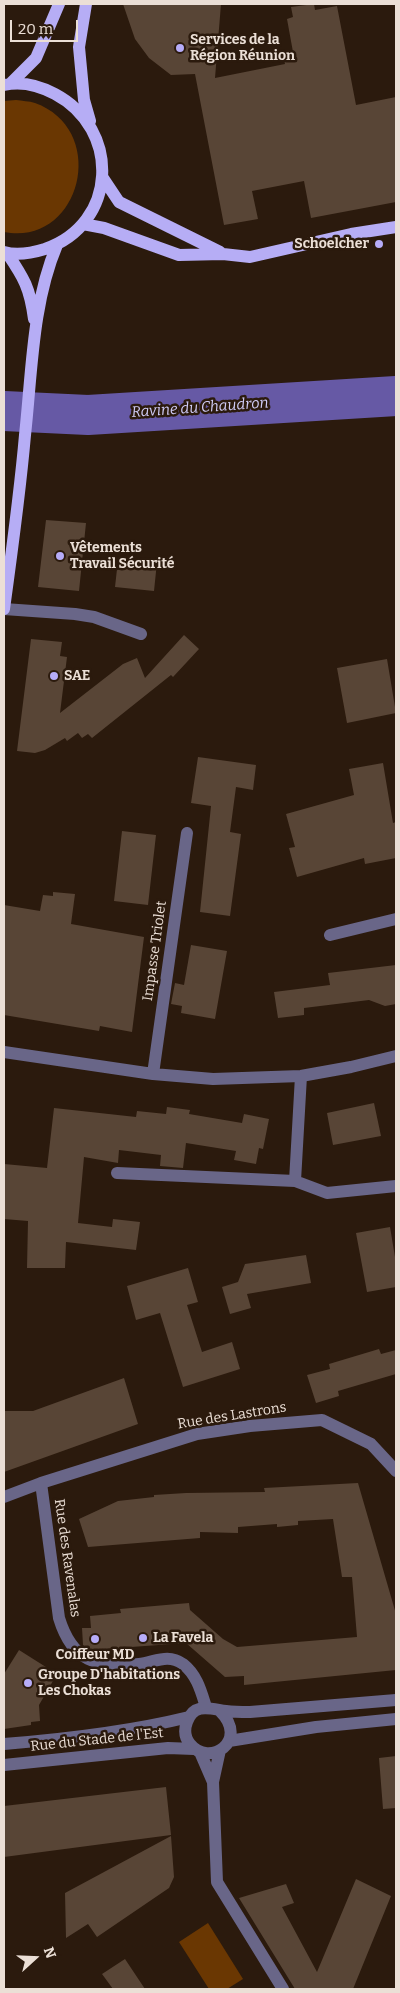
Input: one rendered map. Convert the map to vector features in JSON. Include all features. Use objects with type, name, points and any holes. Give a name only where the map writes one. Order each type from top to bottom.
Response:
[{"type":"main road","points":[[7,84],[36,58],[59,4]]},
{"type":"main road","points":[[5,253],[32,253],[57,244],[83,224],[96,202],[103,178],[101,151],[84,100],[79,47],[86,4]]},
{"type":"main road","points":[[7,84],[43,87],[71,102],[92,126]]},
{"type":"main road","points":[[103,178],[118,202],[223,254]]},
{"type":"main road","points":[[83,224],[104,228],[179,255],[223,254],[250,257],[351,234],[396,227]]},
{"type":"main road","points":[[4,609],[21,477],[35,333],[47,268],[57,244]]},
{"type":"main road","points":[[5,253],[25,279],[31,297],[35,333]]},
{"type":"street","points":[[4,609],[94,617],[141,634]]},
{"type":"street","name":"Impasse Triolet","points":[[153,1074],[187,833]]},
{"type":"street","points":[[330,936],[396,919]]},
{"type":"street","points":[[4,1052],[153,1074],[213,1079],[302,1076],[396,1056]]},
{"type":"street","points":[[295,1181],[302,1076]]},
{"type":"street","points":[[117,1173],[295,1181],[327,1193],[396,1186]]},
{"type":"street","name":"Rue des Lastrons","points":[[4,1497],[41,1483],[197,1434],[250,1426],[322,1420],[371,1444],[396,1471]]},
{"type":"street","name":"Rue des Ravenalas","points":[[41,1483],[59,1618],[64,1633],[73,1647],[84,1659],[99,1664],[138,1664],[168,1657],[182,1663],[195,1676],[206,1707]]},
{"type":"street","points":[[213,1782],[197,1751],[187,1740],[185,1728],[189,1717],[196,1710],[206,1707],[220,1711],[250,1712],[396,1700]]},
{"type":"street","points":[[220,1711],[230,1724],[232,1732],[225,1746],[213,1782],[217,1882],[283,1989]]},
{"type":"street","name":"Rue du Stade de l'Est","points":[[4,1744],[58,1739],[163,1723],[189,1717]]},
{"type":"street","points":[[197,1751],[211,1754],[225,1746],[316,1727],[396,1719]]},
{"type":"street","name":"Rue du Stade de l'Est","points":[[4,1765],[168,1748],[197,1751]]},
{"type":"shaded area","points":[[16,100],[35,103],[58,117],[73,137],[78,160],[76,183],[67,205],[52,222],[31,232],[4,232],[4,101]]},
{"type":"shaded area","points":[[208,1923],[243,1979],[227,1989],[209,1989],[179,1942]]},
{"type":"building","points":[[123,4],[221,4],[215,78],[285,64],[283,54],[293,52],[287,19],[293,17],[291,7],[314,4],[315,10],[337,6],[356,105],[396,97],[396,202],[311,218],[304,181],[252,191],[258,219],[224,225],[195,74],[171,75],[149,58],[135,39]]},
{"type":"building","points":[[46,520],[86,523],[79,591],[38,587]]},
{"type":"building","points":[[124,558],[157,562],[154,591],[115,587],[117,569],[122,570]]},
{"type":"building","points":[[184,635],[199,649],[173,677],[171,675],[92,738],[88,734],[82,738],[78,733],[67,741],[65,738],[45,750],[35,753],[17,751],[31,639],[62,642],[60,656],[67,657],[60,713],[123,664],[137,658],[145,678]]},
{"type":"building","points":[[387,659],[396,713],[347,723],[337,668]]},
{"type":"building","points":[[198,757],[256,765],[253,790],[236,787],[230,832],[241,834],[230,916],[200,912],[211,806],[191,803]]},
{"type":"building","points":[[383,763],[393,823],[396,822],[396,858],[365,864],[364,858],[297,877],[289,848],[295,847],[286,814],[354,795],[349,769]]},
{"type":"building","points":[[122,831],[156,835],[148,905],[114,901]]},
{"type":"building","points":[[53,892],[75,894],[71,924],[144,937],[132,1032],[100,1026],[99,1031],[4,1015],[4,905],[40,911],[43,895],[53,896]]},
{"type":"building","points":[[191,945],[227,951],[215,1019],[181,1013],[182,1006],[171,1004],[175,983],[184,985]]},
{"type":"building","points":[[396,965],[396,1004],[385,1006],[369,1000],[304,1008],[304,1015],[278,1018],[274,992],[330,985],[328,973]]},
{"type":"building","points":[[374,1103],[381,1136],[333,1145],[327,1113]]},
{"type":"building","points":[[167,1107],[190,1110],[189,1114],[242,1123],[244,1114],[269,1119],[263,1149],[259,1148],[256,1164],[234,1160],[236,1151],[186,1143],[183,1168],[160,1166],[161,1155],[119,1150],[118,1163],[84,1157],[78,1223],[112,1227],[113,1219],[140,1222],[136,1250],[66,1242],[65,1268],[27,1268],[28,1221],[4,1219],[4,1164],[47,1168],[54,1108],[136,1117],[137,1111],[166,1114]]},
{"type":"building","points":[[390,1227],[396,1263],[396,1287],[367,1292],[356,1233]]},
{"type":"building","points":[[306,1255],[311,1283],[247,1294],[251,1308],[230,1314],[222,1287],[238,1282],[245,1264]]},
{"type":"building","points":[[188,1268],[198,1302],[187,1305],[202,1352],[232,1342],[240,1369],[183,1387],[160,1313],[136,1320],[127,1286]]},
{"type":"building","points":[[379,1349],[381,1354],[396,1350],[396,1374],[338,1391],[339,1396],[316,1403],[307,1375],[330,1369],[329,1364]]},
{"type":"building","points":[[124,1378],[138,1424],[4,1472],[4,1411],[33,1411]]},
{"type":"building","points":[[358,1483],[396,1614],[396,1670],[244,1685],[244,1676],[225,1677],[186,1643],[90,1650],[83,1645],[82,1628],[91,1628],[90,1616],[121,1613],[120,1609],[189,1603],[190,1610],[223,1639],[237,1647],[357,1637],[352,1577],[342,1577],[333,1519],[298,1521],[298,1525],[277,1527],[277,1524],[238,1527],[238,1533],[200,1532],[200,1538],[88,1547],[79,1519],[118,1501],[154,1497],[154,1495],[265,1492],[264,1488]]},
{"type":"building","name":"Groupe D'habitations Les Chokas","points":[[19,1650],[57,1674],[39,1705],[40,1721],[31,1722],[31,1725],[4,1729],[4,1674]]},
{"type":"building","points":[[396,1756],[396,1808],[383,1809],[379,1758]]},
{"type":"building","points":[[166,1787],[171,1835],[4,1857],[4,1806]]},
{"type":"building","points":[[171,1836],[174,1877],[169,1888],[97,1937],[88,1924],[66,1938],[65,1893]]},
{"type":"building","points":[[356,1879],[391,1896],[353,1989],[295,1989],[239,1898],[286,1884],[294,1903],[282,1907],[317,1972]]},
{"type":"building","points":[[125,1959],[145,1989],[113,1989],[102,1974]]},
{"type":"waterway","name":"Ravine du Chaudron","points":[[4,411],[88,415],[396,396]]},
{"type":"place","name":"Services de la Région Réunion","points":[[180,48]]},
{"type":"place","name":"Schoelcher","points":[[379,244]]},
{"type":"place","name":"Vêtements Travail Sécurité","points":[[60,556]]},
{"type":"place","name":"SAE","points":[[54,676]]},
{"type":"place","name":"La Favela","points":[[143,1638]]},
{"type":"place","name":"Coiffeur MD","points":[[95,1639]]},
{"type":"place","name":"Groupe D'habitations Les Chokas","points":[[28,1683]]}]
